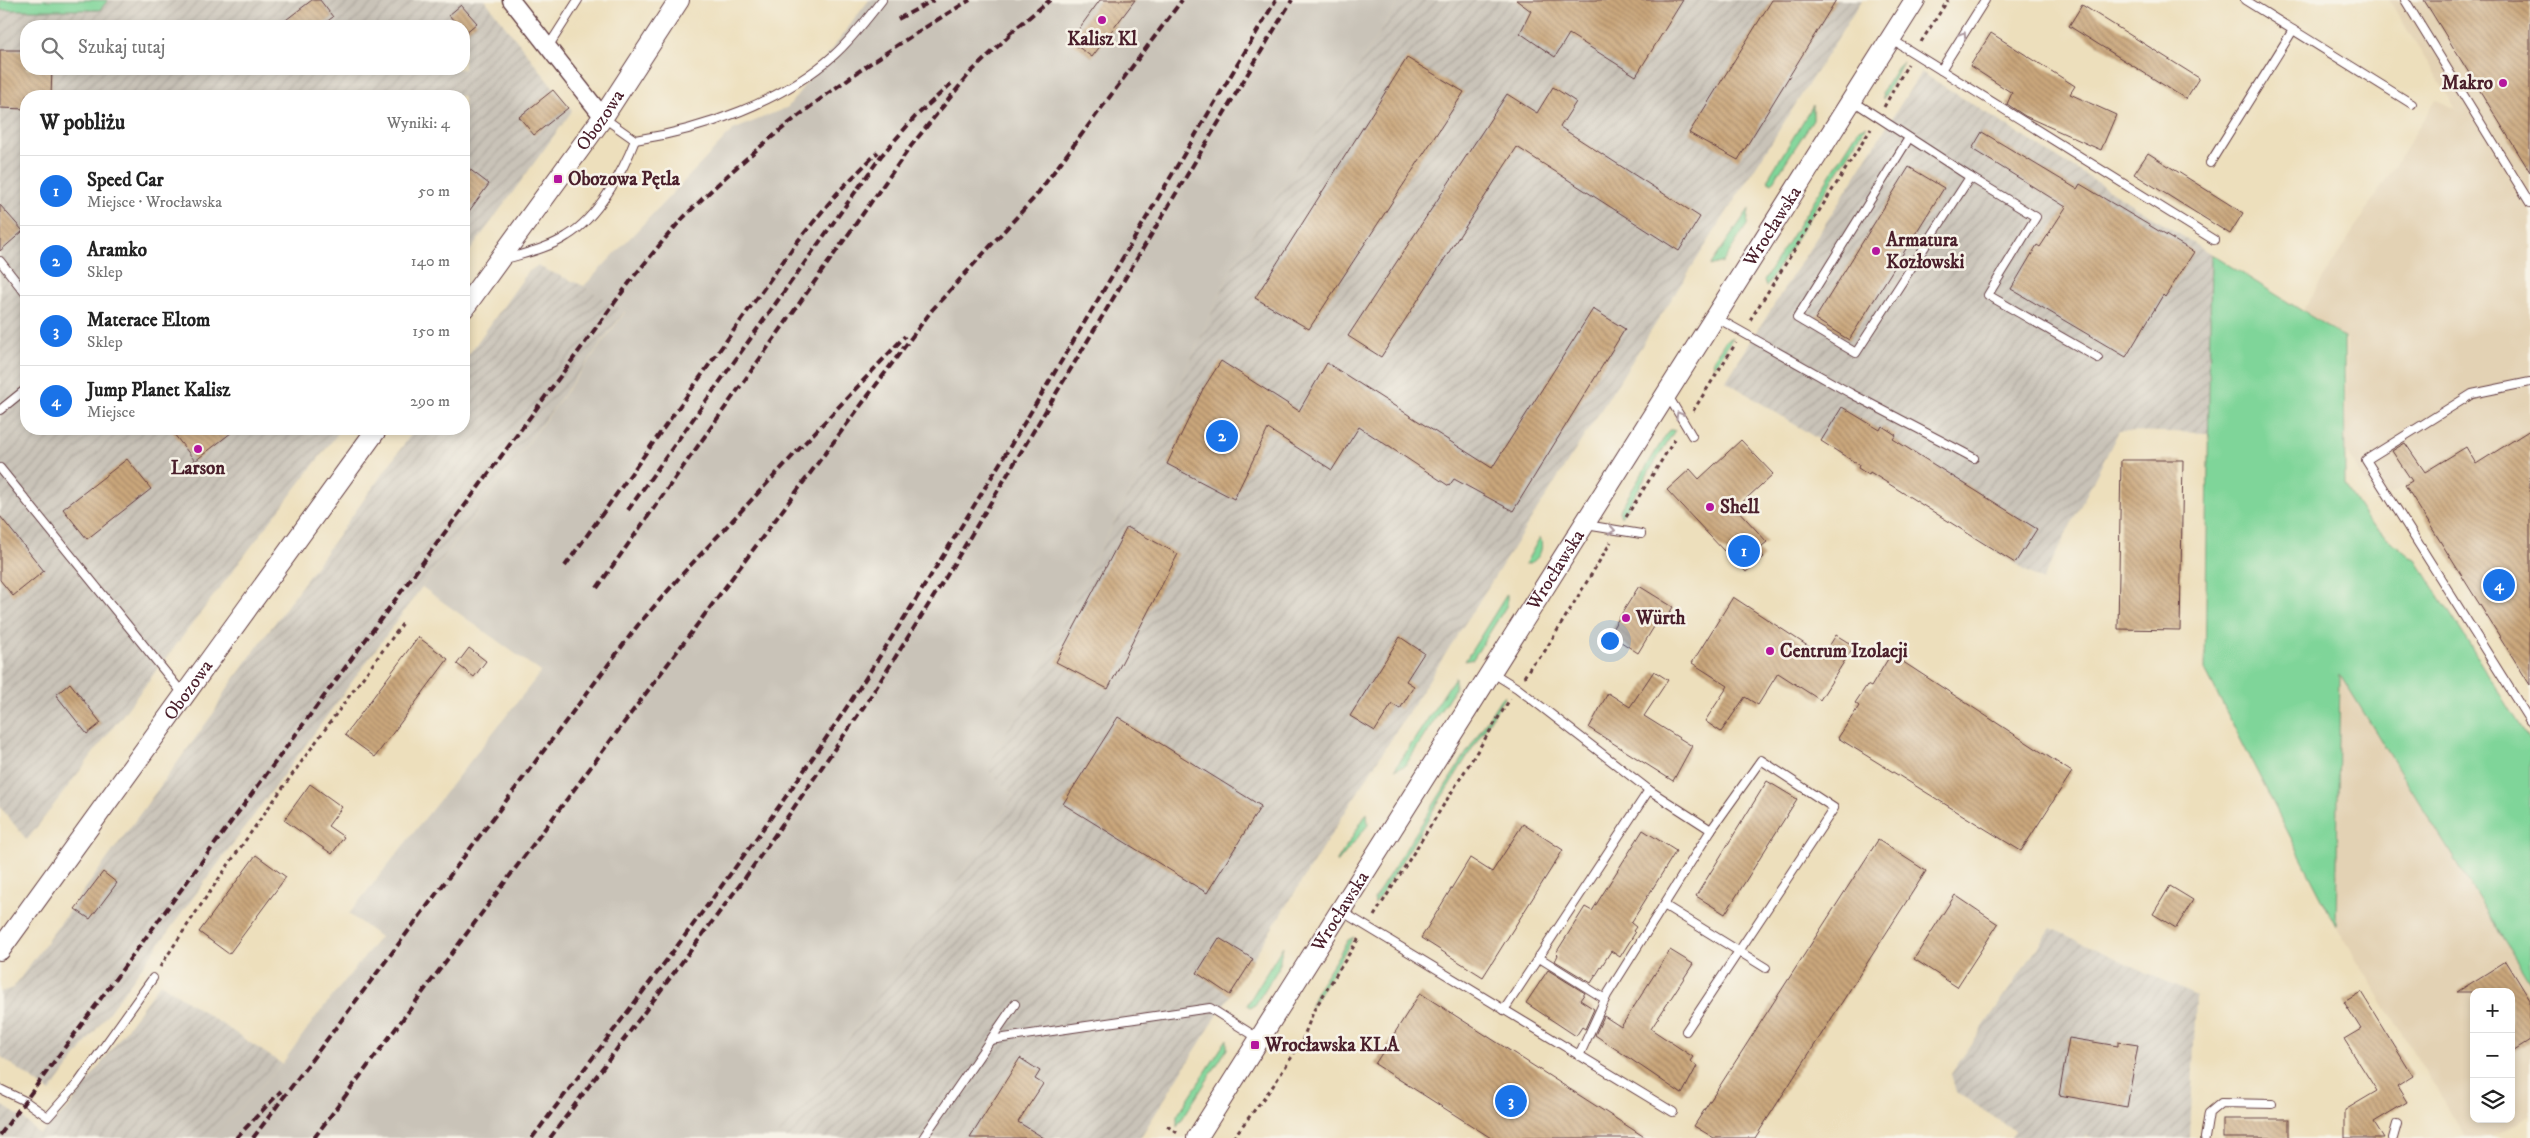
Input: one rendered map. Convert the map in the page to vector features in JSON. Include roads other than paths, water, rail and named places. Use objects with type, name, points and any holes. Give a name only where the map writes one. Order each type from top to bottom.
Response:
[{"type":"street","points":[[511,0],[603,117]]},
{"type":"street","name":"Obozowa","points":[[470,300],[603,117],[679,0]]},
{"type":"street","name":"Wrocławska","points":[[1197,1138],[1915,0]]},
{"type":"street","name":"Obozowa","points":[[0,950],[373,435]]},
{"type":"lane","points":[[548,46],[578,0]]},
{"type":"lane","points":[[603,117],[635,140],[684,130],[715,120],[787,87],[835,54],[882,0]]},
{"type":"lane","points":[[1941,70],[1985,0]]},
{"type":"lane","points":[[2245,0],[2412,104]]},
{"type":"lane","points":[[2405,0],[2530,203]]},
{"type":"lane","points":[[2210,163],[2293,30]]},
{"type":"lane","points":[[1890,38],[2214,240]]},
{"type":"lane","points":[[1851,100],[1970,177],[2036,216],[1988,295],[2098,358]]},
{"type":"lane","points":[[1909,138],[1797,318],[1856,353],[1970,177]]},
{"type":"lane","points":[[498,262],[553,244],[578,229],[618,177],[635,140]]},
{"type":"lane","points":[[0,261],[20,286]]},
{"type":"lane","points":[[1715,317],[1850,393],[1974,458]]},
{"type":"lane","points":[[2530,382],[2472,394],[2366,460],[2530,721]]},
{"type":"lane","points":[[1667,393],[1692,436]]},
{"type":"lane","points":[[0,410],[20,394]]},
{"type":"lane","points":[[0,468],[184,694]]},
{"type":"lane","points":[[1584,525],[1641,534]]},
{"type":"lane","points":[[1491,672],[1517,688],[1649,790],[1711,830]]},
{"type":"lane","points":[[1579,1056],[1605,999],[1711,830],[1761,760],[1834,808],[1686,1031]]},
{"type":"lane","points":[[1504,1010],[1649,790]]},
{"type":"lane","points":[[1664,905],[1766,968]]},
{"type":"lane","points":[[1341,910],[1673,1112]]},
{"type":"lane","points":[[1538,957],[1605,999]]},
{"type":"lane","points":[[0,1089],[25,1101],[48,1117],[78,1084],[153,978]]},
{"type":"lane","points":[[923,1138],[1015,1004]]},
{"type":"lane","points":[[990,1040],[1210,1008],[1260,1039]]},
{"type":"lane","points":[[2204,1138],[2210,1113],[2221,1103],[2272,1104]]},
{"type":"lane","points":[[2393,1138],[2397,1124]]},
{"type":"railway","points":[[898,19],[934,0]]},
{"type":"railway","points":[[0,1135],[635,275],[671,231],[716,186],[784,127],[856,73],[970,0]]},
{"type":"railway","points":[[1009,34],[1050,0]]},
{"type":"railway","points":[[314,1138],[932,310],[1035,197],[1182,0]]},
{"type":"railway","points":[[532,1138],[740,861],[820,748],[858,690],[1018,434],[1276,0]]},
{"type":"railway","points":[[550,1138],[745,878],[867,702],[946,577],[1292,0]]},
{"type":"railway","points":[[597,588],[911,146],[970,73],[1014,31]]},
{"type":"railway","points":[[628,510],[881,156],[915,117],[954,81]]},
{"type":"railway","points":[[565,566],[797,242],[839,191],[878,152]]},
{"type":"railway","points":[[253,1138],[638,625],[685,571],[905,336]]},
{"type":"railway","points":[[236,1138],[281,1091]]},
{"type":"place","name":"Kalisz Kl","points":[[1102,20]]},
{"type":"place","name":"Makro","points":[[2503,83]]},
{"type":"place","name":"Obozowa Pętla","points":[[558,179]]},
{"type":"place","name":"Armatura Kozłowski","points":[[1876,251]]},
{"type":"place","name":"Aramko","points":[[1222,436]]},
{"type":"place","name":"Larson","points":[[198,449]]},
{"type":"place","name":"Shell","points":[[1710,507]]},
{"type":"place","name":"Speed Car","points":[[1744,551]]},
{"type":"place","name":"Jump Planet Kalisz","points":[[2499,585]]},
{"type":"place","name":"Würth","points":[[1626,618]]},
{"type":"place","name":"Centrum Izolacji","points":[[1770,651]]},
{"type":"place","name":"Wrocławska KLA","points":[[1255,1045]]},
{"type":"place","name":"Materace Eltom","points":[[1511,1101]]}]
